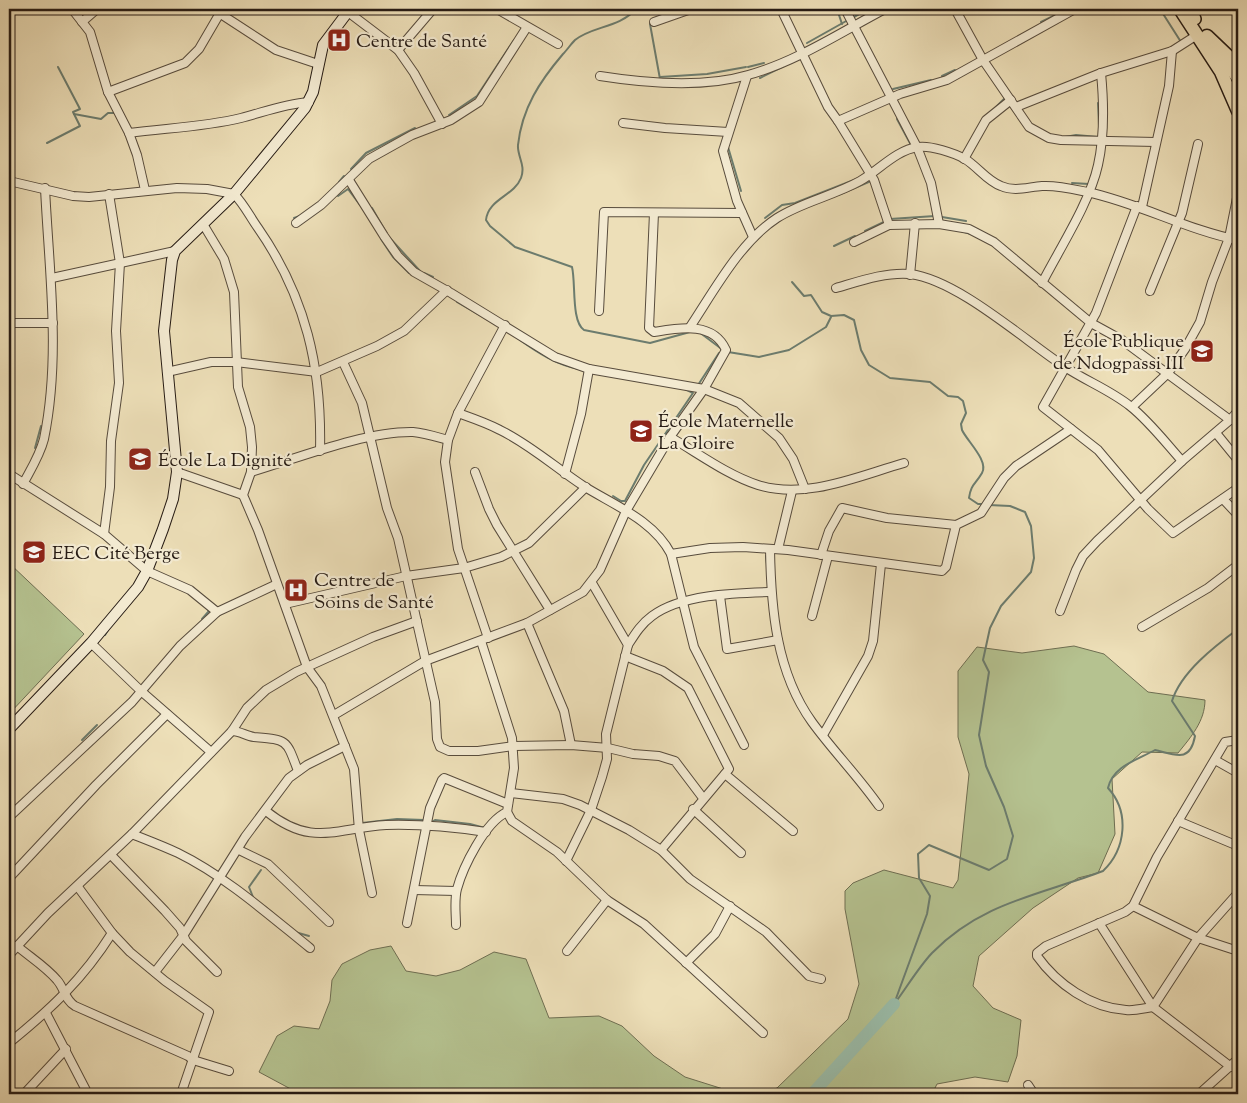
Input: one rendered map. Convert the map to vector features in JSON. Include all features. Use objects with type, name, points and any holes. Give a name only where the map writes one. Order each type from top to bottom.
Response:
[{"type":"highway","points":[[1180,9],[1229,57],[1238,62]]},
{"type":"highway","points":[[1195,22],[1238,78]]},
{"type":"highway","points":[[1195,22],[1238,110],[1238,122]]},
{"type":"main road","points":[[1174,9],[1195,22]]},
{"type":"main road","points":[[9,729],[91,643],[138,587],[147,571],[173,499],[177,472],[167,372],[165,309],[175,251],[234,194],[262,158],[290,128],[309,102],[323,45],[333,29],[349,11]]},
{"type":"street","points":[[72,9],[96,46],[108,92],[129,133],[137,155],[145,190]]},
{"type":"street","points":[[82,22],[97,9]]},
{"type":"street","points":[[398,50],[434,9]]},
{"type":"street","points":[[497,9],[558,44]]},
{"type":"street","points":[[654,22],[691,9]]},
{"type":"street","points":[[781,9],[828,107],[872,174],[881,195],[889,225]]},
{"type":"street","points":[[845,9],[917,147],[931,183],[939,224]]},
{"type":"street","points":[[600,76],[664,82],[701,81],[747,76],[802,53],[885,9]]},
{"type":"street","points":[[955,9],[983,60],[1029,127],[1049,138],[1156,142]]},
{"type":"street","points":[[838,121],[890,98],[948,80],[1075,9]]},
{"type":"street","points":[[108,92],[185,63],[199,49],[216,11],[276,50],[318,64]]},
{"type":"street","points":[[349,11],[398,50],[414,73],[442,124]]},
{"type":"street","points":[[964,159],[986,120],[1014,104],[1101,73],[1172,51],[1195,22]]},
{"type":"street","points":[[296,223],[321,205],[369,159],[412,135],[442,124],[479,102],[527,27]]},
{"type":"street","points":[[1172,51],[1170,86],[1156,142],[1152,172],[1140,206],[1091,323],[1044,407],[1098,450],[1140,500],[1172,533],[1238,488]]},
{"type":"street","points":[[1042,283],[1089,192],[1098,167],[1104,108],[1101,73]]},
{"type":"street","points":[[747,76],[724,142],[724,160],[742,213],[753,237]]},
{"type":"street","points":[[129,133],[197,127],[241,118],[282,105],[309,102]]},
{"type":"street","points":[[623,123],[728,132]]},
{"type":"street","points":[[1150,292],[1179,221],[1198,144]]},
{"type":"street","points":[[690,327],[753,237],[778,217],[851,186],[872,174],[892,158],[917,147],[939,150],[964,159],[1001,186],[1014,189],[1042,186],[1063,187],[1089,192],[1140,206],[1238,240]]},
{"type":"street","points":[[349,180],[398,256],[414,272],[447,290],[556,357],[589,369],[704,390],[739,403],[779,438],[793,458],[805,489]]},
{"type":"street","points":[[9,181],[73,196],[89,197],[145,190],[190,188],[234,194],[277,258],[303,318],[317,372],[320,451]]},
{"type":"street","points":[[23,484],[38,458],[44,439],[50,386],[53,323],[52,278],[44,188]]},
{"type":"street","points":[[1132,407],[1168,373],[1186,350],[1200,322],[1207,297],[1229,238],[1238,193]]},
{"type":"street","points":[[104,534],[110,487],[111,441],[119,383],[116,331],[120,264],[109,194]]},
{"type":"street","points":[[599,311],[604,212],[742,213]]},
{"type":"street","points":[[334,715],[425,661],[527,623],[583,592],[592,583],[626,511],[670,437],[704,390],[726,350],[708,332],[690,327],[654,332],[649,328],[654,213]]},
{"type":"street","points":[[910,274],[915,223]]},
{"type":"street","points":[[203,224],[214,239],[224,259],[234,292],[237,322],[236,362],[238,387],[250,427],[252,446],[251,472],[243,496],[258,530],[307,667],[320,686],[334,715],[354,769],[359,830],[372,893]]},
{"type":"street","points":[[854,242],[889,225],[939,224],[969,230],[994,242],[1016,258],[1042,283],[1091,323],[1122,340],[1230,420]]},
{"type":"street","points":[[52,278],[175,251]]},
{"type":"street","points":[[836,288],[872,278],[910,274],[936,280],[980,307],[1066,368],[1132,407],[1182,461]]},
{"type":"street","points":[[167,372],[211,362],[236,362],[317,372],[343,362],[404,331],[447,290]]},
{"type":"street","points":[[9,323],[53,323]]},
{"type":"street","points":[[456,924],[456,891],[476,845],[507,808],[511,793],[514,746],[458,549],[444,462],[448,440],[458,413],[505,325]]},
{"type":"street","points":[[343,362],[362,403],[372,438],[387,508],[398,538],[435,702],[436,739],[440,747],[449,751],[478,751],[514,746],[571,745],[608,748],[675,761],[703,798]]},
{"type":"street","points":[[565,474],[581,414],[589,369]]},
{"type":"street","points":[[1060,611],[1083,556],[1140,500],[1238,411]]},
{"type":"street","points":[[458,413],[499,429],[565,474],[652,528],[665,543],[671,554],[697,656],[744,745]]},
{"type":"street","points":[[812,616],[829,531],[842,508],[887,518],[956,525],[982,512],[1016,466],[1072,429]]},
{"type":"street","points":[[251,472],[320,451],[372,438],[416,432],[448,440]]},
{"type":"street","points":[[1216,433],[1238,460]]},
{"type":"street","points":[[670,437],[743,479],[760,485],[792,491],[904,463]]},
{"type":"street","points":[[177,472],[243,496]]},
{"type":"street","points":[[475,472],[489,510],[513,553],[550,610]]},
{"type":"street","points":[[9,474],[104,534],[147,571],[190,590],[217,612]]},
{"type":"street","points":[[285,604],[406,576],[464,568],[513,553],[528,543],[586,487]]},
{"type":"street","points":[[792,491],[774,549],[771,592],[778,640],[794,692],[823,735],[860,778],[879,806]]},
{"type":"street","points":[[1223,499],[1238,515]]},
{"type":"street","points":[[671,554],[710,548],[774,549],[882,564],[945,570],[956,525]]},
{"type":"street","points":[[823,735],[868,656],[873,642],[882,564]]},
{"type":"street","points":[[1142,627],[1208,588],[1238,565]]},
{"type":"street","points":[[592,583],[628,645]]},
{"type":"street","points":[[9,817],[141,691],[180,646],[217,612],[277,584]]},
{"type":"street","points":[[566,861],[591,810],[602,777],[608,748],[606,734],[625,656],[628,645],[641,625],[661,610],[683,602],[720,596],[771,592]]},
{"type":"street","points":[[720,596],[727,650],[778,640]]},
{"type":"street","points":[[9,955],[132,834],[232,731],[247,708],[266,690],[307,667],[417,621]]},
{"type":"street","points":[[527,623],[564,711],[571,745]]},
{"type":"street","points":[[91,643],[141,691],[211,752]]},
{"type":"street","points":[[625,656],[663,672],[688,688],[728,767],[725,774],[693,808],[660,850]]},
{"type":"street","points":[[9,878],[96,785],[167,714]]},
{"type":"street","points":[[232,731],[245,732],[250,736],[278,738],[289,748],[298,771]]},
{"type":"street","points":[[1153,1007],[1124,1010],[1096,1004],[1050,974],[1037,956],[1038,952],[1046,946],[1125,912],[1133,906],[1178,821],[1226,740],[1238,740]]},
{"type":"street","points":[[154,972],[183,936],[280,789],[298,771],[345,746]]},
{"type":"street","points":[[1215,760],[1238,773]]},
{"type":"street","points":[[725,774],[793,831]]},
{"type":"street","points":[[407,922],[430,808],[444,778],[507,808],[512,821],[557,852],[608,900],[644,924],[763,1032]]},
{"type":"street","points":[[511,793],[558,797],[591,810],[660,850],[690,879],[766,932],[809,976],[821,979]]},
{"type":"street","points":[[693,808],[741,853]]},
{"type":"street","points":[[266,811],[281,822],[309,832],[326,834],[387,825],[427,823],[486,832]]},
{"type":"street","points":[[1178,821],[1238,846]]},
{"type":"street","points":[[132,834],[179,853],[264,909],[310,948]]},
{"type":"street","points":[[239,850],[268,864],[329,922]]},
{"type":"street","points":[[111,855],[165,911],[180,928],[183,936],[217,972]]},
{"type":"street","points":[[78,888],[112,933],[130,952],[208,1012],[181,1094]]},
{"type":"street","points":[[414,890],[456,891]]},
{"type":"street","points":[[1153,1007],[1198,938],[1238,893]]},
{"type":"street","points":[[566,951],[608,900]]},
{"type":"street","points":[[686,963],[716,934],[730,906]]},
{"type":"street","points":[[1133,906],[1198,938],[1238,951]]},
{"type":"street","points":[[1099,923],[1153,1007],[1231,1067]]},
{"type":"street","points":[[9,1043],[46,1013],[90,968],[112,933]]},
{"type":"street","points":[[17,946],[54,977],[62,987],[64,995],[75,1006],[188,1056],[193,1060],[229,1071]]},
{"type":"street","points":[[46,1013],[88,1094]]},
{"type":"street","points":[[24,1094],[66,1049]]},
{"type":"street","points":[[1199,1094],[1238,1059]]},
{"type":"street","points":[[1028,1085],[1034,1094]]},
{"type":"green space","points":[[9,563],[84,634],[9,714]]},
{"type":"green space","points":[[1074,646],[1104,654],[1148,692],[1205,700],[1203,715],[1188,741],[1178,753],[1142,752],[1112,779],[1115,834],[1098,873],[1078,878],[1033,908],[979,956],[973,986],[993,1008],[1021,1020],[1017,1056],[1008,1082],[975,1077],[937,1084],[932,1094],[758,1094],[777,1088],[848,1019],[859,984],[845,909],[845,891],[853,883],[884,870],[953,888],[958,880],[969,774],[958,737],[958,671],[977,647],[1022,653]]},
{"type":"green space","points":[[391,946],[406,971],[436,976],[460,970],[494,952],[526,959],[549,1018],[599,1016],[622,1026],[654,1056],[685,1077],[739,1094],[300,1094],[259,1072],[277,1036],[294,1026],[319,1029],[330,1001],[332,980],[342,964],[370,950]]},
{"type":"waterway","points":[[636,9],[622,20],[589,32],[575,40],[547,74],[533,96],[523,119],[518,145],[522,165],[521,178],[513,189],[491,207],[486,220],[490,226],[515,247],[572,267],[577,319],[584,330],[650,343],[690,332]]},
{"type":"waterway","points":[[837,9],[842,24]]},
{"type":"waterway","points":[[1041,22],[1068,9]]},
{"type":"waterway","points":[[1160,9],[1181,42]]},
{"type":"waterway","points":[[852,18],[863,12]]},
{"type":"waterway","points":[[807,43],[848,20]]},
{"type":"waterway","points":[[652,21],[650,24],[660,79]]},
{"type":"waterway","points":[[449,115],[477,96],[514,40]]},
{"type":"waterway","points":[[748,67],[764,63]]},
{"type":"waterway","points":[[760,78],[790,63]]},
{"type":"waterway","points":[[58,67],[80,109],[73,112],[74,114]]},
{"type":"waterway","points":[[660,77],[707,74],[746,67]]},
{"type":"waterway","points":[[942,76],[955,70]]},
{"type":"waterway","points":[[893,89],[931,80]]},
{"type":"waterway","points":[[992,111],[1006,97]]},
{"type":"waterway","points":[[1098,103],[1099,126]]},
{"type":"waterway","points":[[74,114],[101,119],[108,113],[115,113]]},
{"type":"waterway","points":[[47,143],[80,126],[74,114]]},
{"type":"waterway","points":[[897,119],[911,145]]},
{"type":"waterway","points":[[351,169],[366,153],[415,128]]},
{"type":"waterway","points":[[1065,137],[1076,135],[1098,137]]},
{"type":"waterway","points":[[728,147],[741,191]]},
{"type":"waterway","points":[[339,182],[344,176]]},
{"type":"waterway","points":[[765,218],[782,205],[795,203],[859,178]]},
{"type":"waterway","points":[[838,195],[871,181]]},
{"type":"waterway","points":[[1072,183],[1089,184]]},
{"type":"waterway","points":[[338,196],[348,189],[360,205]]},
{"type":"waterway","points":[[372,208],[388,236],[420,271]]},
{"type":"waterway","points":[[294,218],[300,216]]},
{"type":"waterway","points":[[890,219],[935,216]]},
{"type":"waterway","points":[[942,217],[966,221]]},
{"type":"waterway","points":[[865,231],[886,221]]},
{"type":"waterway","points":[[961,231],[971,234]]},
{"type":"waterway","points":[[834,246],[855,236]]},
{"type":"waterway","points":[[381,239],[393,257],[409,273]]},
{"type":"waterway","points":[[424,273],[433,277],[432,279]]},
{"type":"waterway","points":[[792,282],[804,296],[811,295],[822,312],[831,316],[844,315],[854,320],[861,350],[869,365],[890,378],[930,382],[948,396],[958,397],[963,401],[966,413],[961,424],[962,430],[983,463],[982,473],[972,487],[969,498],[978,504],[984,504]]},
{"type":"waterway","points":[[457,302],[488,320]]},
{"type":"waterway","points":[[728,352],[759,357],[789,350],[826,327],[831,317]]},
{"type":"waterway","points":[[699,332],[723,350]]},
{"type":"waterway","points":[[520,340],[548,358],[563,365],[579,369]]},
{"type":"waterway","points":[[698,385],[719,353]]},
{"type":"waterway","points":[[613,496],[621,501],[625,501],[644,465],[693,393],[685,389]]},
{"type":"waterway","points":[[35,448],[41,426]]},
{"type":"waterway","points":[[894,1004],[927,914],[930,896],[919,878],[918,854],[929,845],[989,870],[1007,859],[1013,836],[1004,807],[986,766],[979,735],[989,672],[983,660],[990,628],[1001,606],[1031,572],[1034,558],[1031,526],[1025,512],[1010,506],[989,505]]},
{"type":"waterway","points":[[766,556],[768,572]]},
{"type":"waterway","points":[[202,619],[209,611],[207,608]]},
{"type":"waterway","points":[[895,1003],[932,953],[971,922],[1013,902],[1103,871],[1117,852],[1122,830],[1120,808],[1108,788],[1111,780],[1127,764],[1155,750],[1176,755],[1186,754],[1190,750],[1195,736],[1172,701],[1176,690],[1200,660],[1238,629]]},
{"type":"waterway","points":[[105,635],[108,630]]},
{"type":"waterway","points":[[82,740],[97,725]]},
{"type":"waterway","points":[[362,823],[397,819],[424,820]]},
{"type":"waterway","points":[[430,823],[435,820],[470,824],[485,828]]},
{"type":"waterway","points":[[253,897],[249,887],[261,870]]},
{"type":"waterway","points":[[264,906],[274,914]]},
{"type":"waterway","points":[[295,932],[309,936]]},
{"type":"waterway","points":[[812,1094],[894,1004]]},
{"type":"place","name":"Centre de Santé","points":[[339,40]]},
{"type":"place","name":"École Publique de Ndogpassi III","points":[[1202,351]]},
{"type":"place","name":"École Maternelle La Gloire","points":[[641,431]]},
{"type":"place","name":"École La Dignité","points":[[140,459]]},
{"type":"place","name":"EEC Cité Berge","points":[[34,552]]},
{"type":"place","name":"Centre de Soins de Santé","points":[[296,590]]}]
